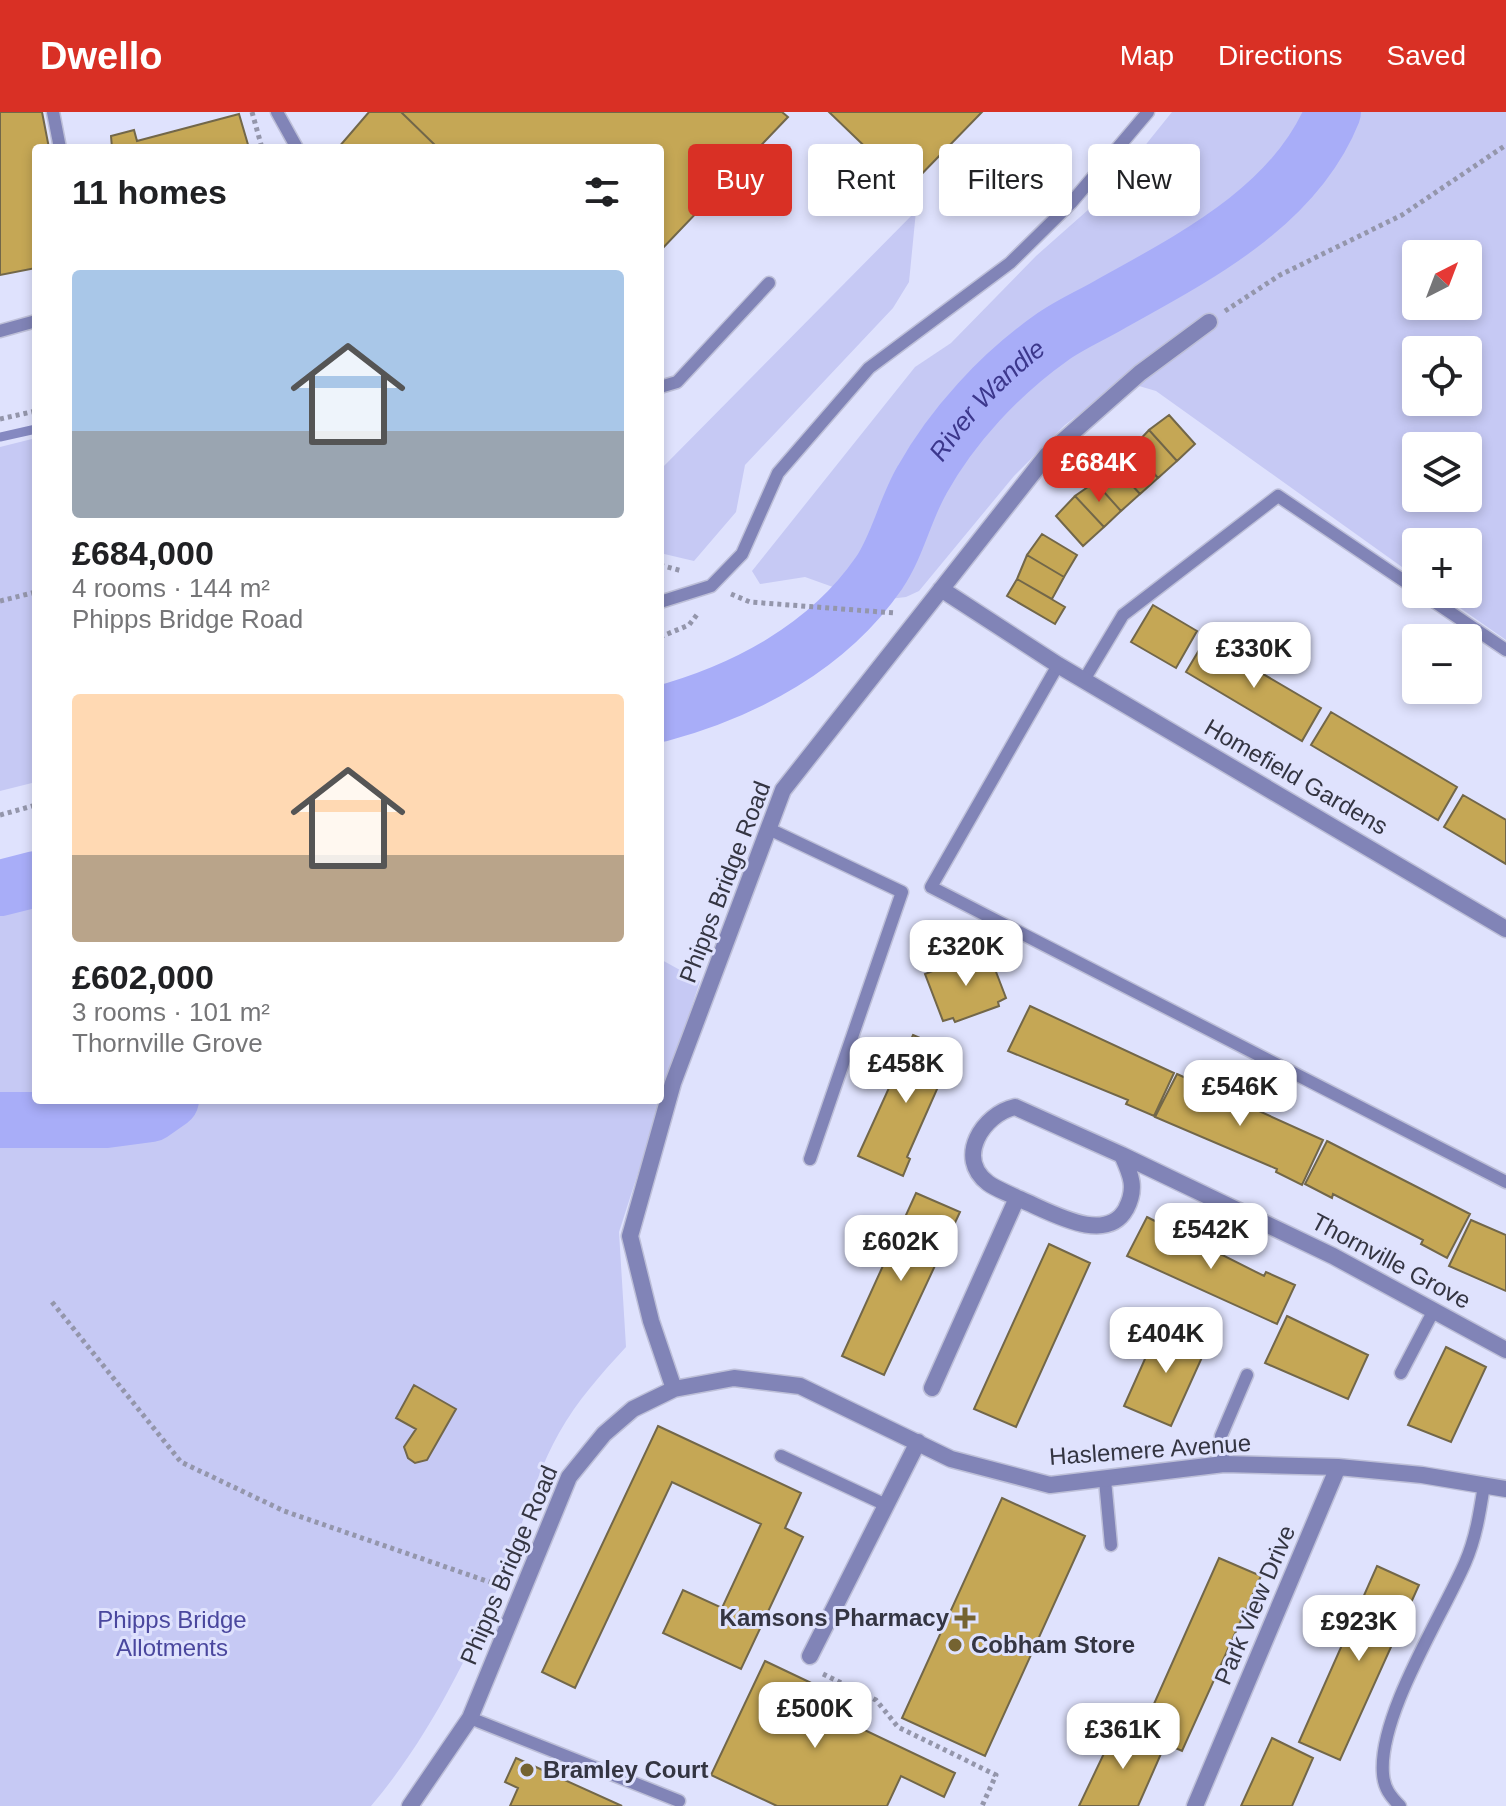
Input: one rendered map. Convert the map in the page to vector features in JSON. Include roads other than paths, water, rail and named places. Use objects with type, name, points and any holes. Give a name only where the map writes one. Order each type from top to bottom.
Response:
[{"type":"street","name":"Phipps Bridge Road","points":[[410,1806],[470,1718],[569,1477],[604,1434],[633,1409],[674,1389],[651,1321],[630,1236],[673,1083],[783,790],[1047,455],[1140,373],[1209,322]]},
{"type":"street","name":"Homefield Gardens","points":[[941,589],[1058,665],[1506,929]]},
{"type":"street","name":"Thornville Grove","points":[[1122,1155],[1133,1179],[1132,1197],[1120,1219],[1105,1226],[1091,1227],[1017,1198],[986,1182],[973,1158],[976,1139],[998,1111],[1015,1107],[1122,1155],[1333,1256],[1506,1350]]},
{"type":"street","points":[[932,1388],[1017,1198]]},
{"type":"street","name":"Haslemere Avenue","points":[[674,1389],[734,1378],[800,1386],[951,1459],[1050,1485],[1224,1464],[1338,1467],[1506,1489]]},
{"type":"street","points":[[810,1656],[918,1442]]},
{"type":"street","name":"Park View Drive","points":[[1195,1806],[1338,1467]]},
{"type":"lane","points":[[53,112],[59,144]]},
{"type":"lane","points":[[277,112],[295,144]]},
{"type":"lane","points":[[664,601],[711,586],[742,554],[778,473],[869,368],[1010,263],[1071,203],[1148,112]]},
{"type":"lane","points":[[664,386],[677,382],[769,283]]},
{"type":"lane","points":[[0,331],[32,322]]},
{"type":"lane","points":[[1084,680],[1123,615],[1278,496],[1402,580]]},
{"type":"lane","points":[[1444,608],[1506,650]]},
{"type":"lane","points":[[1058,665],[931,887],[1506,1182]]},
{"type":"lane","points":[[769,829],[902,892],[810,1159]]},
{"type":"lane","points":[[1401,1373],[1434,1310]]},
{"type":"lane","points":[[1224,1464],[1221,1436],[1247,1375]]},
{"type":"lane","points":[[781,1456],[886,1505]]},
{"type":"lane","points":[[1105,1480],[1111,1545]]},
{"type":"lane","points":[[1400,1806],[1387,1793],[1382,1773],[1392,1717],[1467,1559],[1479,1520],[1484,1485]]},
{"type":"lane","points":[[470,1718],[679,1801]]},
{"type":"waterway","name":"River Wandle","points":[[664,713],[723,693],[753,679],[810,644],[835,623],[879,573],[916,491],[934,460],[979,402],[1032,352],[1058,333],[1207,248],[1268,202],[1294,176],[1316,146],[1333,112]]},
{"type":"waterway","points":[[0,437],[32,430]]},
{"type":"waterway","name":"River Wandle","points":[[0,888],[32,880]]},
{"type":"waterway","name":"River Wandle","points":[[0,1120],[106,1120],[151,1114],[165,1104]]},
{"type":"place","name":"Kamsons Pharmacy","points":[[965,1618]]},
{"type":"place","name":"Cobham Store","points":[[955,1645]]},
{"type":"place","name":"Bramley Court","points":[[527,1770]]},
{"type":"park label","name":"Phipps Bridge Allotments","points":[[172,1634]]}]
